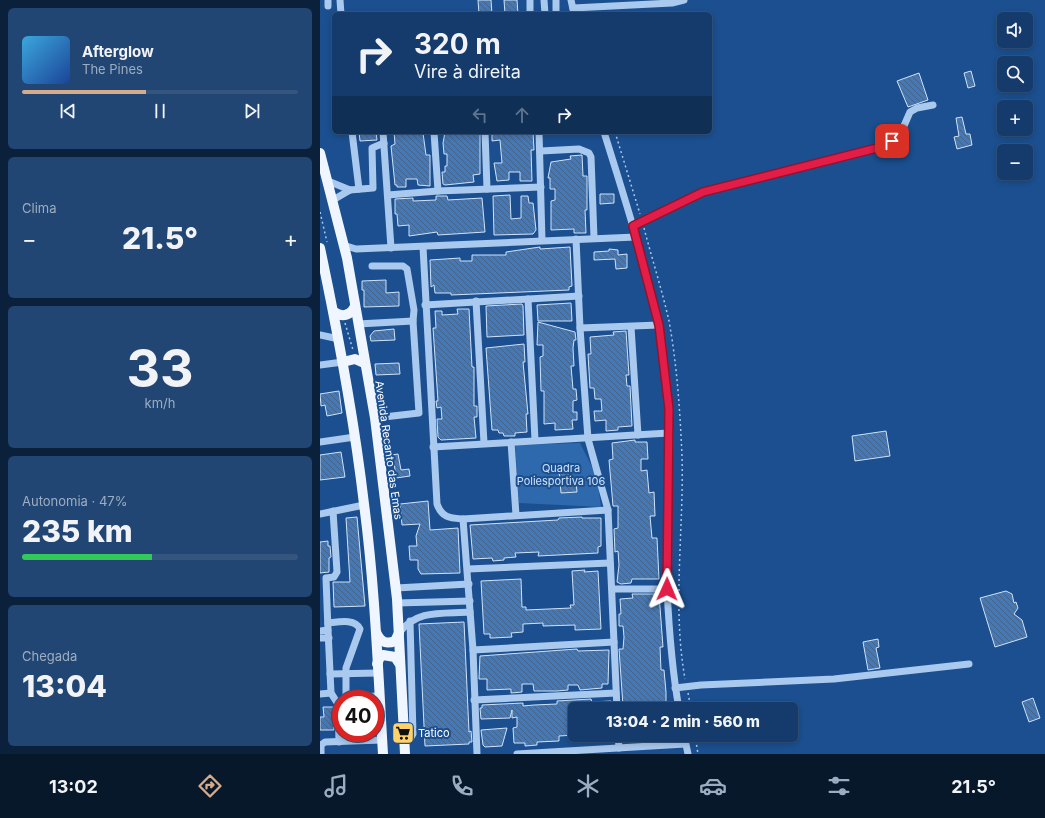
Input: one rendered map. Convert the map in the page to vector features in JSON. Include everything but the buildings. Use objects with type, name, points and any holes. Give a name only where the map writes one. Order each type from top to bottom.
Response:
[{"type":"main road","name":"Avenida Recanto das Emas","points":[[320,153],[333,200],[346,258],[375,418],[398,603],[399,663],[404,754]]},
{"type":"main road","points":[[320,248],[334,312],[355,437],[364,505],[376,630],[379,690]]},
{"type":"main road","points":[[334,312],[338,315],[349,314],[355,306]]},
{"type":"main road","points":[[343,362],[355,359],[364,363]]},
{"type":"main road","points":[[376,630],[379,639],[384,642],[395,640],[399,633]]},
{"type":"main road","points":[[377,669],[380,657],[383,655],[395,657],[399,663]]},
{"type":"main road","points":[[382,742],[383,754]]},
{"type":"street","points":[[340,0],[341,12]]},
{"type":"street","points":[[530,0],[530,12]]},
{"type":"street","points":[[544,0],[545,12]]},
{"type":"street","points":[[556,0],[556,12]]},
{"type":"street","points":[[571,0],[573,11],[672,3],[684,0]]},
{"type":"street","points":[[633,226],[703,192],[881,147],[900,135],[910,112],[917,108],[933,105]]},
{"type":"street","points":[[352,134],[359,189]]},
{"type":"street","points":[[383,134],[391,248]]},
{"type":"street","points":[[434,134],[438,191]]},
{"type":"street","points":[[486,134],[487,189]]},
{"type":"street","points":[[539,134],[541,151],[542,240]]},
{"type":"street","points":[[605,134],[633,226],[659,325],[669,409],[667,589],[675,688],[678,702]]},
{"type":"street","points":[[333,200],[350,190],[373,188],[372,148],[384,144]]},
{"type":"street","points":[[541,151],[579,149],[589,153],[591,157],[594,238]]},
{"type":"street","points":[[328,181],[350,190]]},
{"type":"street","points":[[388,195],[438,191],[541,187]]},
{"type":"street","points":[[343,245],[356,250],[542,240],[636,237]]},
{"type":"street","points":[[576,239],[580,328],[588,438],[608,510],[617,702]]},
{"type":"street","points":[[423,246],[433,447],[437,504],[439,511],[443,515],[450,518],[463,518],[608,510]]},
{"type":"street","points":[[346,258],[356,250]]},
{"type":"street","points":[[372,266],[403,266],[407,269],[414,310],[413,321],[419,413],[375,418]]},
{"type":"street","points":[[425,305],[579,296]]},
{"type":"street","points":[[528,299],[535,440]]},
{"type":"street","points":[[476,301],[484,443]]},
{"type":"street","points":[[358,324],[413,321]]},
{"type":"street","points":[[580,328],[659,325]]},
{"type":"street","points":[[631,327],[638,435]]},
{"type":"street","points":[[320,335],[339,339]]},
{"type":"street","points":[[320,366],[343,362]]},
{"type":"street","points":[[416,368],[429,367]]},
{"type":"street","points":[[433,447],[535,440],[669,434]]},
{"type":"street","points":[[320,442],[355,437]]},
{"type":"street","points":[[512,442],[516,515]]},
{"type":"street","points":[[320,514],[364,505]]},
{"type":"street","points":[[320,694],[331,693],[328,623],[323,578],[334,577],[337,572],[333,512]]},
{"type":"street","points":[[463,518],[473,650],[476,754]]},
{"type":"street","points":[[468,569],[610,563]]},
{"type":"street","points":[[396,588],[469,584]]},
{"type":"street","points":[[612,589],[667,589]]},
{"type":"street","points":[[398,603],[470,601]]},
{"type":"street","points":[[399,633],[410,621],[418,617],[435,614],[470,612]]},
{"type":"street","points":[[404,743],[410,739],[413,734],[410,621]]},
{"type":"street","points":[[328,623],[352,622],[358,625],[360,629],[360,634],[347,662],[345,674],[346,690]]},
{"type":"street","points":[[320,631],[328,634]]},
{"type":"street","points":[[320,638],[328,634]]},
{"type":"street","points":[[473,650],[614,642]]},
{"type":"street","points":[[675,688],[701,685],[834,678],[969,664]]},
{"type":"street","points":[[330,674],[345,674],[377,669]]},
{"type":"street","points":[[474,700],[616,693]]},
{"type":"street","points":[[321,754],[322,743],[339,742]]},
{"type":"street","points":[[619,742],[619,748]]},
{"type":"street","points":[[517,754],[685,744],[688,754]]},
{"type":"street","points":[[650,746],[650,754]]},
{"type":"path","points":[[696,742],[698,754]]},
{"type":"green space","name":"Quadra Poliesportiva 106","points":[[580,443],[597,477],[601,507],[519,503],[515,445]]},
{"type":"place","name":"Tatico","points":[[403,733]]},
{"type":"route","points":[[667,589],[669,409],[659,325],[633,226],[703,192],[811,166],[881,147],[892,141]]}]
